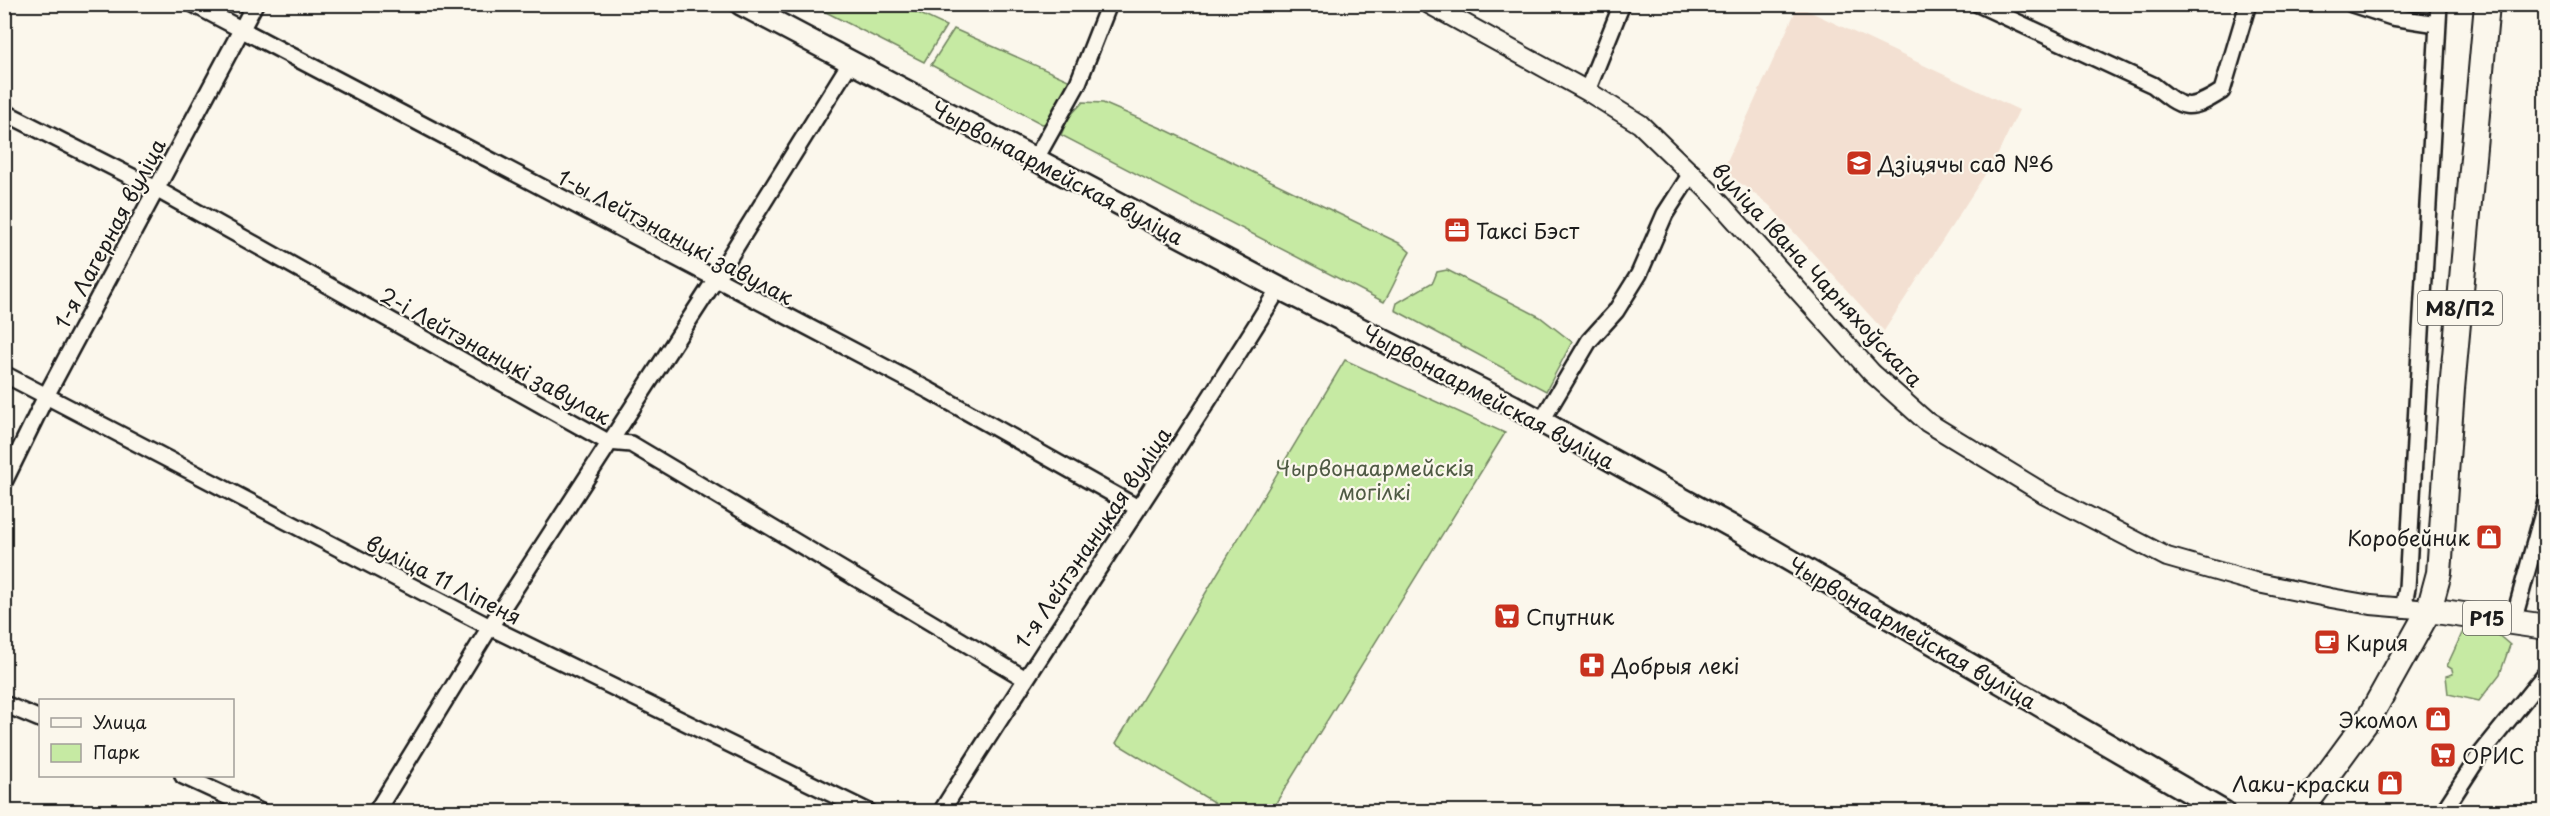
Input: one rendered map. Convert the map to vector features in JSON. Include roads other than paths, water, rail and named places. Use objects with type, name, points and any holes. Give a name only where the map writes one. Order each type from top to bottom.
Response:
[{"type":"main road","name":"Чырвонаармейская вуліца","points":[[741,4],[1279,288],[1541,422],[1731,526],[2224,812]]},
{"type":"main road","name":"М8/П2","points":[[2300,812],[2370,718],[2429,610],[2439,573],[2444,533],[2452,389],[2487,4]]},
{"type":"main road","name":"Р15","points":[[2429,610],[2546,627]]},
{"type":"street","name":"1-ы Лейтэнанцкі завулак","points":[[193,4],[930,391],[1138,508]]},
{"type":"street","name":"1-я Лагерная вуліца","points":[[4,483],[47,394],[255,4]]},
{"type":"street","points":[[1035,160],[1078,82],[1109,4]]},
{"type":"street","name":"вуліца Івана Чарняхоўскага","points":[[1429,4],[1587,91],[1640,124],[1692,172],[1872,373],[1927,422],[2045,494],[2167,556],[2258,583],[2403,609],[2429,610]]},
{"type":"street","points":[[1587,91],[1622,4]]},
{"type":"street","points":[[1978,4],[2153,85],[2178,105],[2200,105],[2222,91],[2248,4]]},
{"type":"street","points":[[2352,4],[2392,17],[2437,24]]},
{"type":"street","points":[[2403,609],[2407,588],[2439,4]]},
{"type":"street","points":[[376,812],[490,627],[715,280],[850,63]]},
{"type":"street","name":"2-і Лейтэнанцкі завулак","points":[[4,112],[156,189],[608,442],[631,444],[1024,678]]},
{"type":"street","points":[[1541,422],[1589,341],[1616,311],[1639,274],[1665,214],[1692,172]]},
{"type":"street","name":"1-я Лейтэнанцкая вуліца","points":[[941,812],[1024,678],[1138,508],[1279,288]]},
{"type":"street","name":"вуліца 11 Ліпеня","points":[[4,374],[47,394],[490,627],[869,812]]},
{"type":"street","points":[[2513,622],[2546,502]]},
{"type":"street","points":[[2443,812],[2480,755],[2546,673]]},
{"type":"street","points":[[4,704],[39,718]]},
{"type":"street","points":[[185,777],[261,812]]},
{"type":"place","name":"Дзіцячы сад №6","points":[[1859,163]]},
{"type":"place","name":"Таксі Бэст","points":[[1457,230]]},
{"type":"place","name":"Коробейник","points":[[2489,537]]},
{"type":"place","name":"Спутник","points":[[1507,616]]},
{"type":"place","name":"Кирия","points":[[2327,642]]},
{"type":"place","name":"Добрыя лекі","points":[[1592,665]]},
{"type":"place","name":"Экомол","points":[[2438,719]]},
{"type":"place","name":"ОРИС","points":[[2443,755]]},
{"type":"place","name":"Лаки-краски","points":[[2390,783]]},
{"type":"park label","name":"Чырвонаармейскія могілкі","points":[[1375,479]]}]
